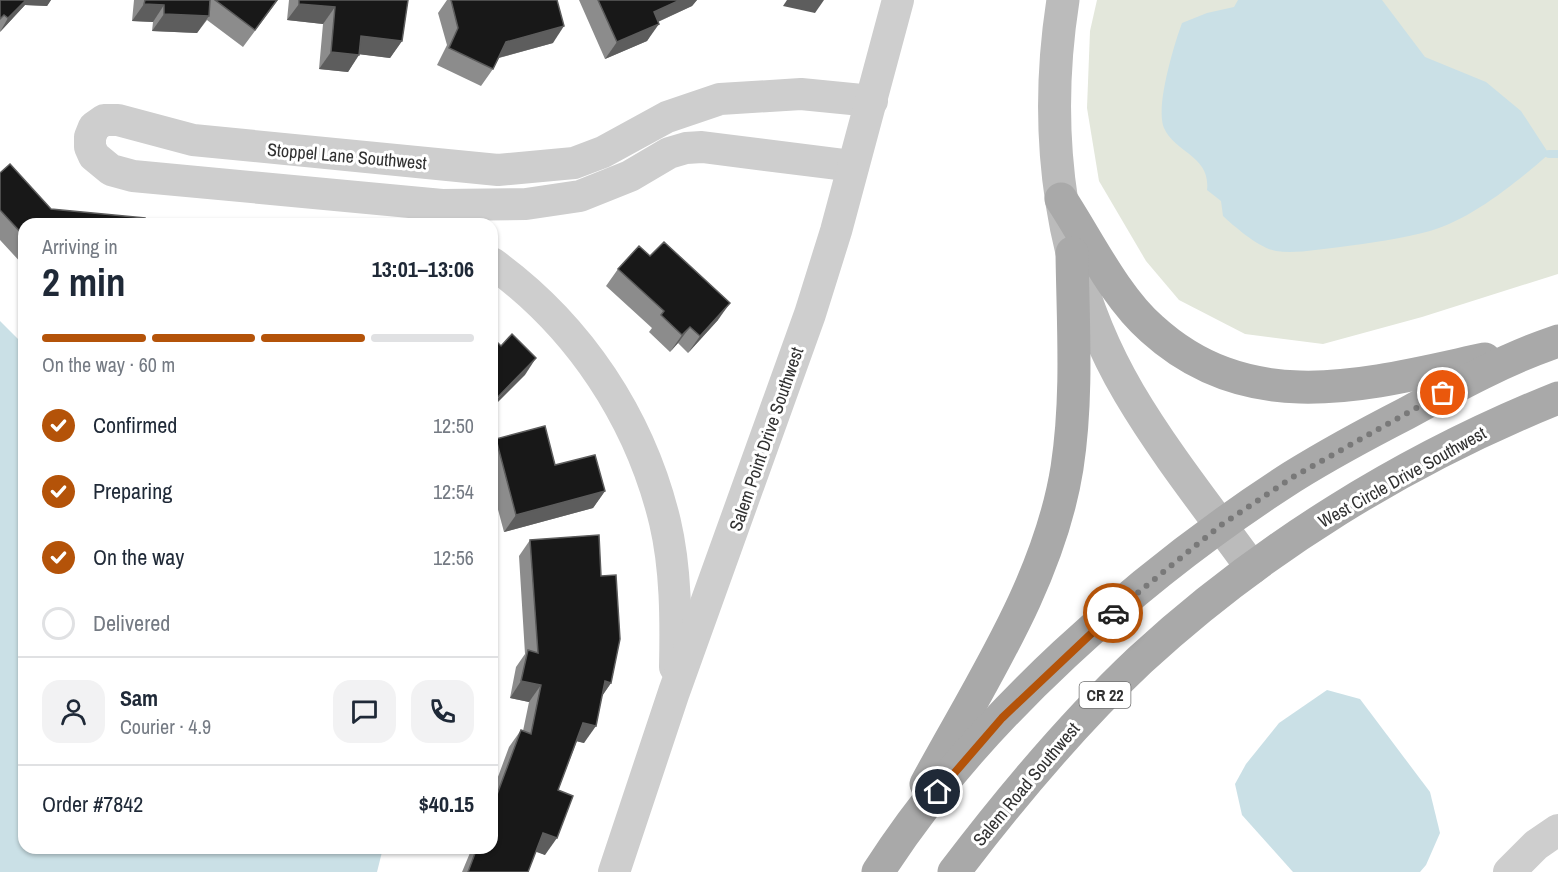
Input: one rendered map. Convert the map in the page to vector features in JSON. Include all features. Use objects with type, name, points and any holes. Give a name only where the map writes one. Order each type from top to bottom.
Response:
[{"type":"main road","points":[[1063,0],[1054,82],[1055,154],[1072,253],[1090,308],[1128,391],[1252,568]]},
{"type":"main road","points":[[1061,199],[1120,291],[1150,328],[1180,351],[1235,376],[1263,385],[1293,389],[1353,386],[1549,344]]},
{"type":"main road","points":[[881,867],[1019,609],[1057,513],[1071,426],[1074,373],[1072,253]]},
{"type":"main road","points":[[881,867],[962,762],[1027,693],[1109,616],[1221,525],[1343,447],[1460,384],[1549,344]]},
{"type":"main road","name":"West Circle Drive Southwest","points":[[1252,568],[1363,495],[1413,467],[1479,433],[1558,398]]},
{"type":"main road","name":"Salem Road Southwest","points":[[954,872],[1038,766],[1084,716],[1140,660],[1252,568]]},
{"type":"street","name":"Salem Point Drive Southwest","points":[[614,872],[674,692],[810,314],[836,231],[898,0]]},
{"type":"street","name":"Stoppel Lane Southwest","points":[[853,166],[702,147],[686,147],[669,153],[630,176],[580,196],[553,202],[475,206],[133,176],[111,170],[102,164],[90,147],[90,137],[94,127],[104,120],[118,120],[193,140],[498,170],[574,163],[603,152],[667,117],[720,99],[801,94],[872,101]]},
{"type":"street","name":"Stoppel Lane Southwest","points":[[337,195],[404,218]]},
{"type":"street","points":[[498,268],[566,328],[620,405],[640,448],[665,523],[671,559],[675,637],[674,692]]},
{"type":"street","points":[[1509,872],[1536,844],[1558,830]]},
{"type":"shaded area","points":[[1097,0],[1558,0],[1558,274],[1422,317],[1323,344],[1245,334],[1179,300],[1146,261],[1099,181],[1087,108],[1090,31]]},
{"type":"water","points":[[1238,0],[1382,0],[1425,57],[1486,82],[1521,111],[1549,154],[1478,209],[1430,231],[1308,251],[1276,251],[1262,246],[1223,216],[1221,201],[1207,190],[1204,169],[1169,136],[1162,118],[1167,76],[1182,23],[1207,13],[1234,7]]},
{"type":"water","points":[[0,321],[18,339],[18,854],[382,854],[377,872],[0,872]]},
{"type":"water","points":[[1327,690],[1360,699],[1430,792],[1440,833],[1426,865],[1420,872],[1293,872],[1242,815],[1235,784],[1246,764],[1279,723]]},
{"type":"building","points":[[0,0],[26,0],[8,18],[4,15],[0,19]]},
{"type":"building","points":[[145,0],[210,0],[209,16],[164,14],[164,5],[144,4]]},
{"type":"building","points":[[215,0],[277,0],[255,30]]},
{"type":"building","points":[[299,0],[408,0],[402,41],[361,36],[359,55],[331,52],[335,7],[299,4]]},
{"type":"building","points":[[451,0],[557,0],[564,26],[506,42],[493,69],[449,48],[458,28]]},
{"type":"building","points":[[598,0],[680,0],[654,12],[659,24],[617,42]]},
{"type":"building","points":[[10,164],[51,209],[145,218],[18,218],[18,230],[0,210],[0,173]]},
{"type":"building","points":[[664,242],[730,303],[700,336],[690,327],[682,335],[661,315],[664,311],[618,269],[639,246],[650,256]]},
{"type":"building","points":[[512,334],[536,358],[498,397],[498,343],[501,346]]},
{"type":"building","points":[[545,426],[555,465],[595,455],[605,491],[516,515],[498,447],[498,438]]},
{"type":"building","points":[[599,535],[601,576],[616,575],[620,639],[611,683],[605,681],[596,726],[583,723],[558,790],[573,796],[557,838],[543,833],[528,872],[468,872],[475,854],[498,854],[498,792],[521,730],[531,734],[541,685],[521,681],[528,650],[538,653],[530,540]]},
{"type":"waterway","points":[[1549,154],[1558,154]]},
{"type":"way so far","points":[[1113,613],[1221,525],[1293,477],[1443,393]]},
{"type":"route","points":[[938,792],[1002,718],[1113,613]]}]
